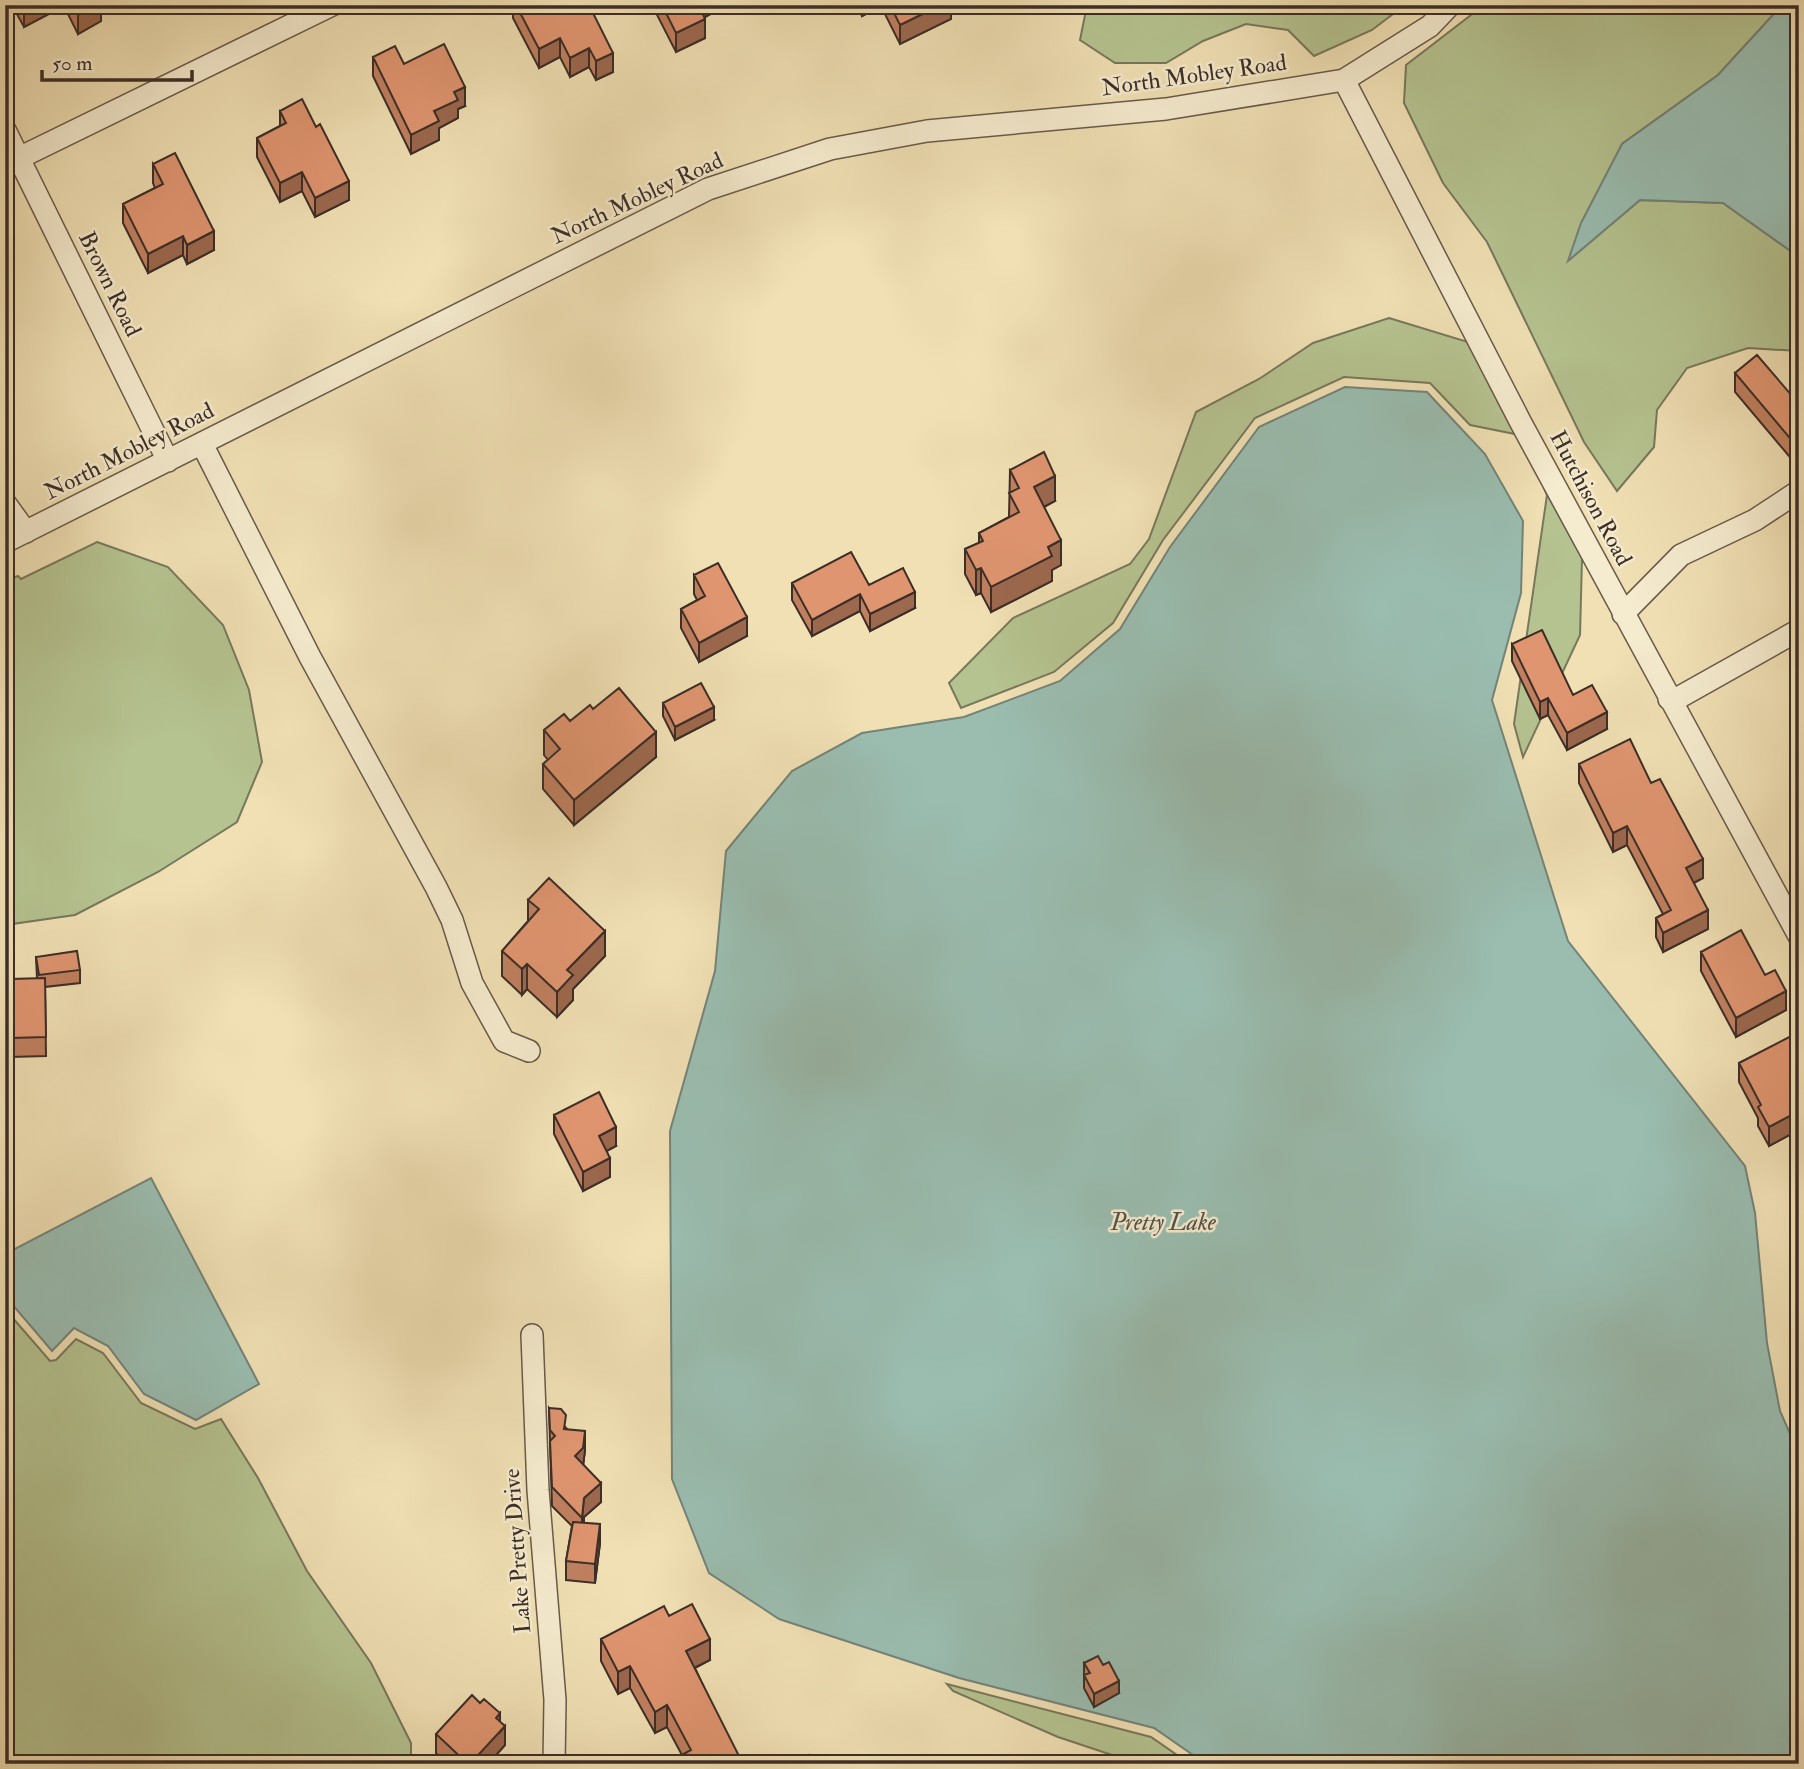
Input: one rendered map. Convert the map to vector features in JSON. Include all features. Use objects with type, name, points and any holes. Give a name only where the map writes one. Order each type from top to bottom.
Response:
[{"type":"street","points":[[19,158],[332,5]]},
{"type":"street","name":"North Mobley Road","points":[[5,542],[708,189],[830,149],[927,131],[1166,109],[1344,80],[1430,26],[1450,5]]},
{"type":"street","name":"Hutchison Road","points":[[1344,80],[1623,614],[1799,936]]},
{"type":"street","name":"Brown Road","points":[[5,130],[168,461]]},
{"type":"street","points":[[202,444],[310,657],[442,898],[453,920],[472,983],[504,1041],[529,1051]]},
{"type":"street","points":[[1623,614],[1681,555],[1755,520],[1799,491]]},
{"type":"street","points":[[5,503],[26,532]]},
{"type":"street","points":[[1669,699],[1678,698],[1799,630]]},
{"type":"street","name":"Lake Pretty Drive","points":[[532,1335],[538,1490],[555,1700],[554,1764]]},
{"type":"green space","points":[[1087,5],[1405,5],[1372,30],[1314,56],[1288,30],[1246,24],[1203,41],[1166,63],[1115,63],[1080,40]]},
{"type":"green space","points":[[1484,5],[1782,5],[1718,75],[1622,144],[1569,260],[1640,200],[1723,203],[1799,257],[1799,351],[1748,348],[1687,368],[1657,410],[1654,447],[1617,491],[1584,442],[1487,242],[1443,183],[1404,103],[1406,65]]},
{"type":"green space","points":[[1389,318],[1468,342],[1515,434],[1470,425],[1430,383],[1344,377],[1255,418],[1163,540],[1113,623],[1054,672],[961,708],[949,683],[1013,618],[1130,564],[1149,539],[1196,412],[1259,379],[1313,343]]},
{"type":"green space","points":[[1544,488],[1582,558],[1580,635],[1523,757],[1514,724],[1547,495]]},
{"type":"green space","points":[[97,542],[168,567],[223,625],[249,690],[262,762],[237,822],[158,872],[75,915],[5,925],[5,581],[18,576],[21,579]]},
{"type":"green space","points":[[5,1309],[50,1361],[56,1360],[76,1339],[103,1353],[141,1403],[195,1429],[221,1419],[258,1478],[307,1571],[371,1663],[411,1743],[411,1764],[5,1764]]},
{"type":"green space","points":[[947,1684],[1151,1737],[1190,1764],[1139,1764],[1058,1737],[953,1691]]},
{"type":"water","points":[[1782,5],[1799,5],[1799,257],[1723,203],[1640,200],[1568,261],[1581,223],[1622,144],[1718,75]]},
{"type":"water","name":"Pretty Lake","points":[[1345,387],[1427,392],[1485,454],[1523,521],[1521,593],[1492,700],[1568,941],[1745,1166],[1755,1213],[1767,1343],[1780,1411],[1799,1454],[1799,1764],[1206,1764],[1154,1728],[959,1678],[779,1619],[709,1573],[672,1479],[670,1131],[715,971],[726,851],[792,771],[862,733],[964,717],[1060,681],[1120,629],[1170,547],[1259,427]]},
{"type":"water","points":[[151,1178],[259,1384],[196,1420],[144,1394],[108,1346],[74,1328],[52,1351],[5,1296],[5,1254]]},
{"type":"building","points":[[73,5],[96,5],[78,15]]},
{"type":"building","points":[[516,5],[589,5],[613,53],[596,61],[589,48],[570,58],[560,38],[539,49]]},
{"type":"building","points":[[662,5],[699,5],[705,19],[676,33]]},
{"type":"building","points":[[890,5],[941,5],[900,25]]},
{"type":"building","points":[[444,44],[465,87],[454,92],[458,100],[434,111],[439,121],[411,135],[373,57],[395,46],[404,64]]},
{"type":"building","points":[[302,99],[316,127],[320,124],[349,181],[315,198],[302,172],[280,183],[257,138],[286,123],[280,111]]},
{"type":"building","points":[[175,153],[214,231],[187,245],[183,236],[148,254],[123,204],[163,184],[153,164]]},
{"type":"building","points":[[1757,355],[1799,404],[1799,439],[1794,443],[1735,373]]},
{"type":"building","points":[[1044,452],[1055,476],[1034,487],[1061,540],[1048,547],[1052,556],[991,587],[981,568],[976,570],[965,549],[983,541],[979,533],[1019,512],[1009,493],[1019,488],[1010,470]]},
{"type":"building","points":[[851,552],[869,585],[903,568],[915,592],[870,614],[860,594],[812,620],[792,583]]},
{"type":"building","points":[[718,563],[747,617],[699,643],[681,609],[705,596],[694,575]]},
{"type":"building","points":[[1542,630],[1573,695],[1592,685],[1607,712],[1567,733],[1548,698],[1540,702],[1512,644]]},
{"type":"building","points":[[701,683],[714,707],[675,727],[663,703]]},
{"type":"building","points":[[619,688],[656,732],[574,800],[543,764],[560,749],[544,730],[564,714],[570,721],[590,705],[593,709]]},
{"type":"building","points":[[1630,739],[1651,783],[1660,779],[1703,859],[1686,868],[1708,910],[1663,933],[1656,918],[1671,910],[1627,826],[1613,833],[1579,764]]},
{"type":"building","points":[[549,878],[605,931],[567,970],[573,975],[557,992],[527,964],[522,969],[502,951],[539,909],[528,900]]},
{"type":"building","points":[[1741,930],[1765,975],[1775,970],[1786,991],[1736,1018],[1701,952]]},
{"type":"building","points":[[77,951],[80,970],[39,975],[36,957]]},
{"type":"building","points":[[45,978],[46,1037],[11,1038],[10,979]]},
{"type":"building","points":[[1799,1032],[1799,1111],[1769,1127],[1739,1063]]},
{"type":"building","points":[[599,1092],[616,1127],[599,1136],[610,1158],[583,1172],[554,1115]]},
{"type":"building","points":[[549,1408],[561,1409],[566,1415],[564,1429],[585,1431],[583,1448],[575,1456],[601,1483],[584,1498],[582,1518],[552,1487],[550,1441],[555,1436],[550,1430]]},
{"type":"building","points":[[573,1522],[600,1524],[595,1564],[566,1561]]},
{"type":"building","points":[[692,1604],[710,1639],[686,1651],[739,1756],[723,1764],[665,1764],[691,1750],[667,1705],[655,1712],[630,1666],[618,1672],[601,1639],[664,1606],[669,1616]]},
{"type":"building","points":[[1098,1656],[1103,1665],[1109,1662],[1119,1681],[1094,1694],[1084,1675],[1090,1673],[1084,1663]]},
{"type":"building","points":[[472,1695],[480,1703],[484,1699],[500,1713],[496,1718],[505,1726],[468,1764],[436,1734]]},
{"type":"building","points":[[809,1755],[813,1764],[793,1764]]}]
